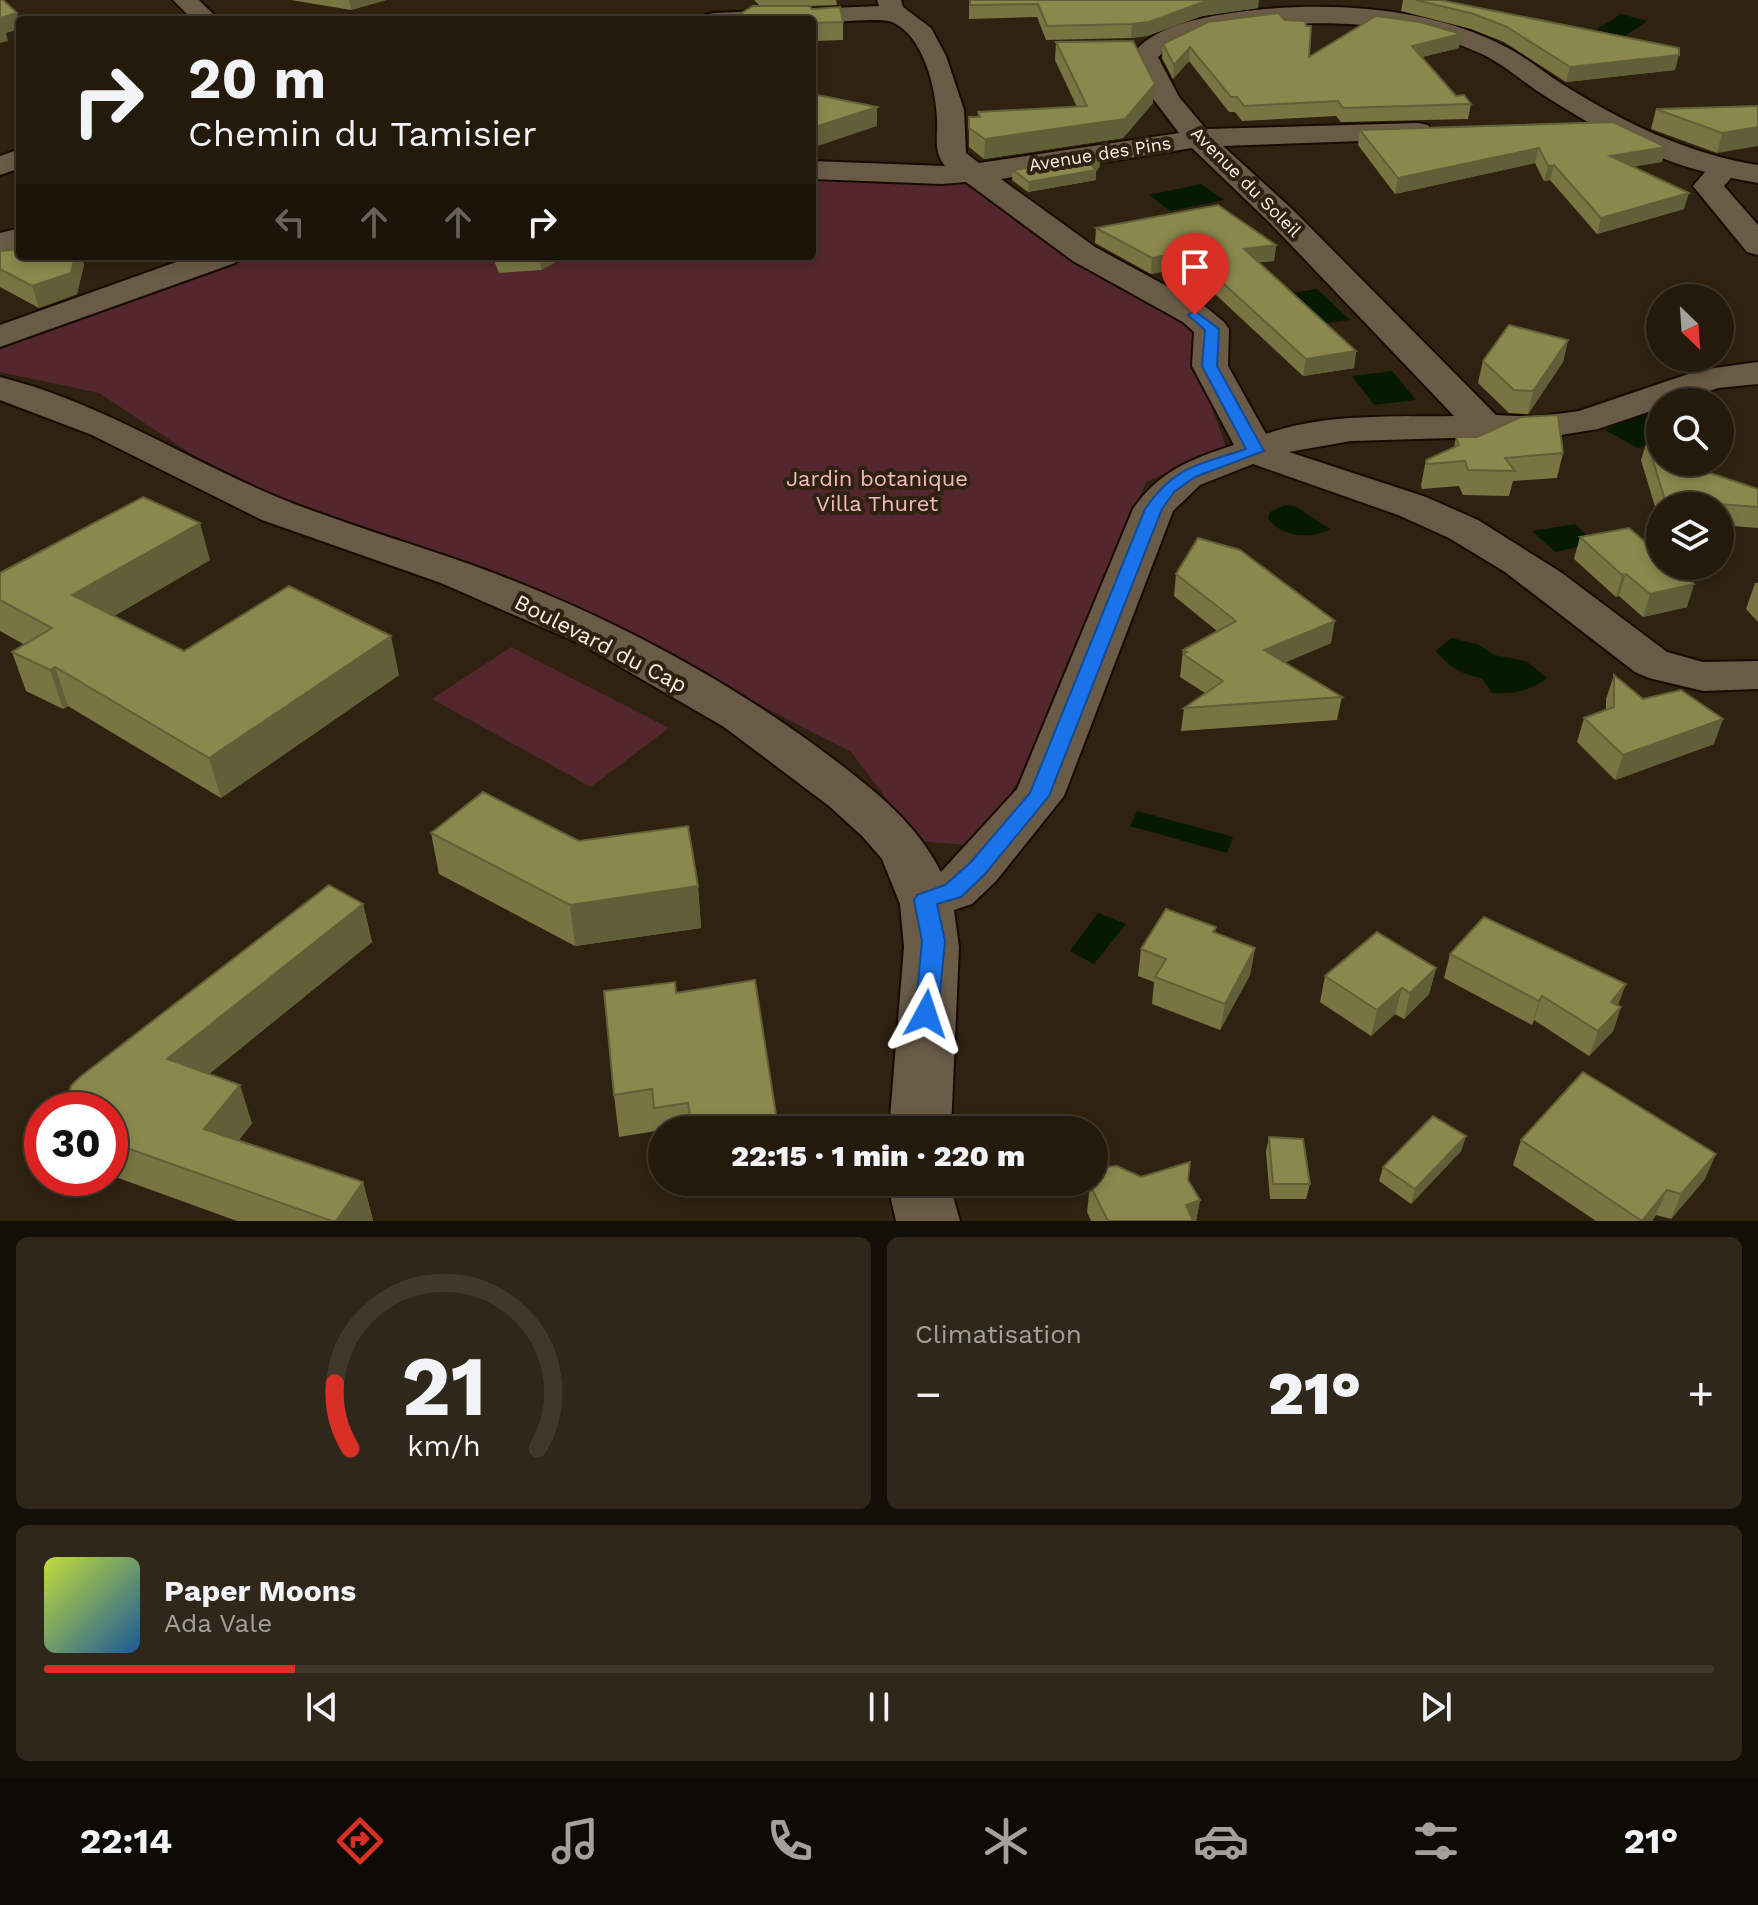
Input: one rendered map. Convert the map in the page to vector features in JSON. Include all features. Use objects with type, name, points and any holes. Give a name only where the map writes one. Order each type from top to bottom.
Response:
[{"type":"street","points":[[185,0],[203,16]]},
{"type":"street","points":[[765,16],[892,6],[924,35],[951,113],[949,146],[954,159],[1084,254],[1195,315],[1212,329],[1210,366],[1256,451],[1285,466],[1433,514],[1511,554],[1651,662],[1674,674],[1710,678],[1758,675]]},
{"type":"street","points":[[1123,48],[1152,48],[1205,26],[1303,7],[1440,29],[1493,50],[1612,126],[1676,155],[1723,170],[1758,174]]},
{"type":"street","name":"Avenue du Soleil","points":[[1152,48],[1145,55],[1151,76],[1199,138],[1278,214],[1485,426]]},
{"type":"street","points":[[1565,127],[1612,126]]},
{"type":"street","name":"Avenue des Pins","points":[[816,170],[942,175],[1199,138],[1437,131]]},
{"type":"street","points":[[1723,170],[1708,186],[1758,245]]},
{"type":"street","points":[[0,337],[213,260]]},
{"type":"street","points":[[925,900],[953,891],[1039,796],[1153,509],[1168,488],[1189,473],[1291,438],[1351,430],[1485,426],[1536,428],[1585,421],[1713,378],[1758,373]]},
{"type":"street","name":"Boulevard du Cap","points":[[0,388],[105,427],[184,470],[252,501],[349,540],[458,575],[578,626],[690,687],[792,751],[882,824],[908,859],[925,900],[933,941],[921,1116]]},
{"type":"street","points":[[922,1196],[928,1221]]},
{"type":"green space","name":"Jardin botanique Villa Thuret","points":[[816,176],[967,180],[1202,329],[1196,364],[1226,446],[1146,482],[1020,778],[977,846],[919,841],[851,752],[592,618],[458,560],[278,499],[196,457],[99,393],[0,372],[0,343],[223,260],[816,260]]},
{"type":"green space","points":[[511,647],[669,728],[591,787],[432,699]]},
{"type":"shaded area","points":[[1621,14],[1647,21],[1625,36],[1596,30]]},
{"type":"shaded area","points":[[1201,184],[1224,200],[1170,211],[1149,195]]},
{"type":"shaded area","points":[[1317,289],[1350,320],[1318,324],[1285,294]]},
{"type":"shaded area","points":[[1392,371],[1416,400],[1374,405],[1352,376]]},
{"type":"shaded area","points":[[1646,413],[1646,444],[1638,448],[1605,430]]},
{"type":"shaded area","points":[[1285,505],[1295,506],[1330,529],[1314,535],[1297,535],[1280,529],[1268,518],[1270,512]]},
{"type":"shaded area","points":[[1575,524],[1595,543],[1555,552],[1532,531]]},
{"type":"shaded area","points":[[1451,638],[1477,644],[1494,655],[1526,661],[1547,678],[1521,691],[1492,693],[1482,678],[1456,669],[1436,651]]},
{"type":"shaded area","points":[[1137,811],[1233,837],[1227,853],[1130,826]]},
{"type":"shaded area","points":[[1098,913],[1126,924],[1094,964],[1070,951]]},
{"type":"building","points":[[0,0],[3,0],[17,13],[0,18]]},
{"type":"building","points":[[970,0],[1220,0],[1203,2],[1149,22],[1047,26],[1038,4],[970,5]]},
{"type":"building","points":[[1416,0],[1440,0],[1679,48],[1679,55],[1570,67],[1507,27],[1474,14]]},
{"type":"building","points":[[753,6],[840,7],[843,22],[816,23],[816,16],[737,16]]},
{"type":"building","points":[[1278,13],[1285,20],[1305,21],[1306,26],[1311,26],[1309,57],[1376,16],[1420,22],[1461,34],[1412,46],[1456,96],[1464,95],[1471,104],[1343,108],[1338,101],[1244,106],[1237,97],[1231,97],[1190,47],[1174,65],[1163,44],[1208,22]]},
{"type":"building","points":[[1133,41],[1155,84],[1125,119],[985,139],[969,128],[969,117],[980,117],[978,112],[1087,106],[1056,42]]},
{"type":"building","points":[[816,95],[877,107],[816,127]]},
{"type":"building","points":[[1758,106],[1758,127],[1722,133],[1656,109]]},
{"type":"building","points":[[1613,122],[1666,147],[1610,156],[1689,193],[1601,218],[1554,165],[1548,166],[1539,148],[1398,178],[1360,130]]},
{"type":"building","points":[[1101,156],[1092,166],[1096,170],[1029,182],[1013,170]]},
{"type":"building","points":[[1218,205],[1276,245],[1244,249],[1356,351],[1306,359],[1188,251],[1152,258],[1096,228]]},
{"type":"building","points":[[16,249],[16,260],[74,260],[71,273],[32,286],[0,269],[0,251]]},
{"type":"building","points":[[1509,325],[1568,340],[1533,391],[1514,390],[1483,361]]},
{"type":"building","points":[[1558,415],[1563,453],[1505,458],[1515,471],[1468,470],[1465,461],[1427,464],[1426,460],[1459,445],[1456,437],[1477,437],[1521,417]]},
{"type":"building","points":[[1658,476],[1719,476],[1758,489],[1758,507],[1734,505],[1734,492],[1663,492]]},
{"type":"building","points":[[143,497],[200,523],[72,595],[184,651],[289,586],[391,636],[209,758],[55,667],[50,670],[12,652],[52,628],[0,600],[0,573]]},
{"type":"building","points":[[1629,528],[1646,543],[1646,580],[1689,580],[1694,584],[1650,594],[1626,574],[1622,575],[1580,537]]},
{"type":"building","points":[[1198,538],[1240,550],[1335,621],[1264,650],[1342,697],[1184,708],[1223,681],[1183,654],[1187,652],[1183,650],[1236,621],[1176,574]]},
{"type":"building","points":[[1614,675],[1643,699],[1681,690],[1723,719],[1623,755],[1584,718],[1614,707]]},
{"type":"building","points":[[483,792],[579,841],[688,826],[698,886],[570,905],[431,833]]},
{"type":"building","points":[[329,885],[363,904],[167,1059],[240,1085],[204,1129],[363,1182],[336,1221],[128,1148],[128,1092],[70,1092],[80,1077]]},
{"type":"building","points":[[1166,909],[1216,927],[1213,932],[1255,948],[1225,1004],[1155,977],[1166,959],[1141,949]]},
{"type":"building","points":[[1484,917],[1626,984],[1611,1002],[1621,1007],[1598,1031],[1542,996],[1539,1001],[1450,954]]},
{"type":"building","points":[[1377,932],[1436,968],[1410,993],[1402,988],[1377,1010],[1325,976]]},
{"type":"building","points":[[755,980],[776,1116],[690,1116],[688,1103],[654,1108],[652,1089],[614,1095],[604,991],[675,982],[676,993]]},
{"type":"building","points":[[1583,1072],[1716,1154],[1681,1194],[1667,1190],[1642,1221],[1521,1140]]},
{"type":"building","points":[[1433,1116],[1466,1136],[1415,1189],[1383,1167]]},
{"type":"building","points":[[1269,1137],[1303,1139],[1310,1184],[1273,1184]]},
{"type":"building","points":[[1190,1162],[1188,1180],[1200,1200],[1186,1205],[1193,1221],[1108,1221],[1096,1196],[1108,1196],[1108,1167],[1117,1166],[1141,1177]]},
{"type":"route","points":[[926,1014],[933,941],[925,900],[953,891],[1039,796],[1153,509],[1168,488],[1189,473],[1256,451],[1210,366],[1212,329],[1195,315]]}]
